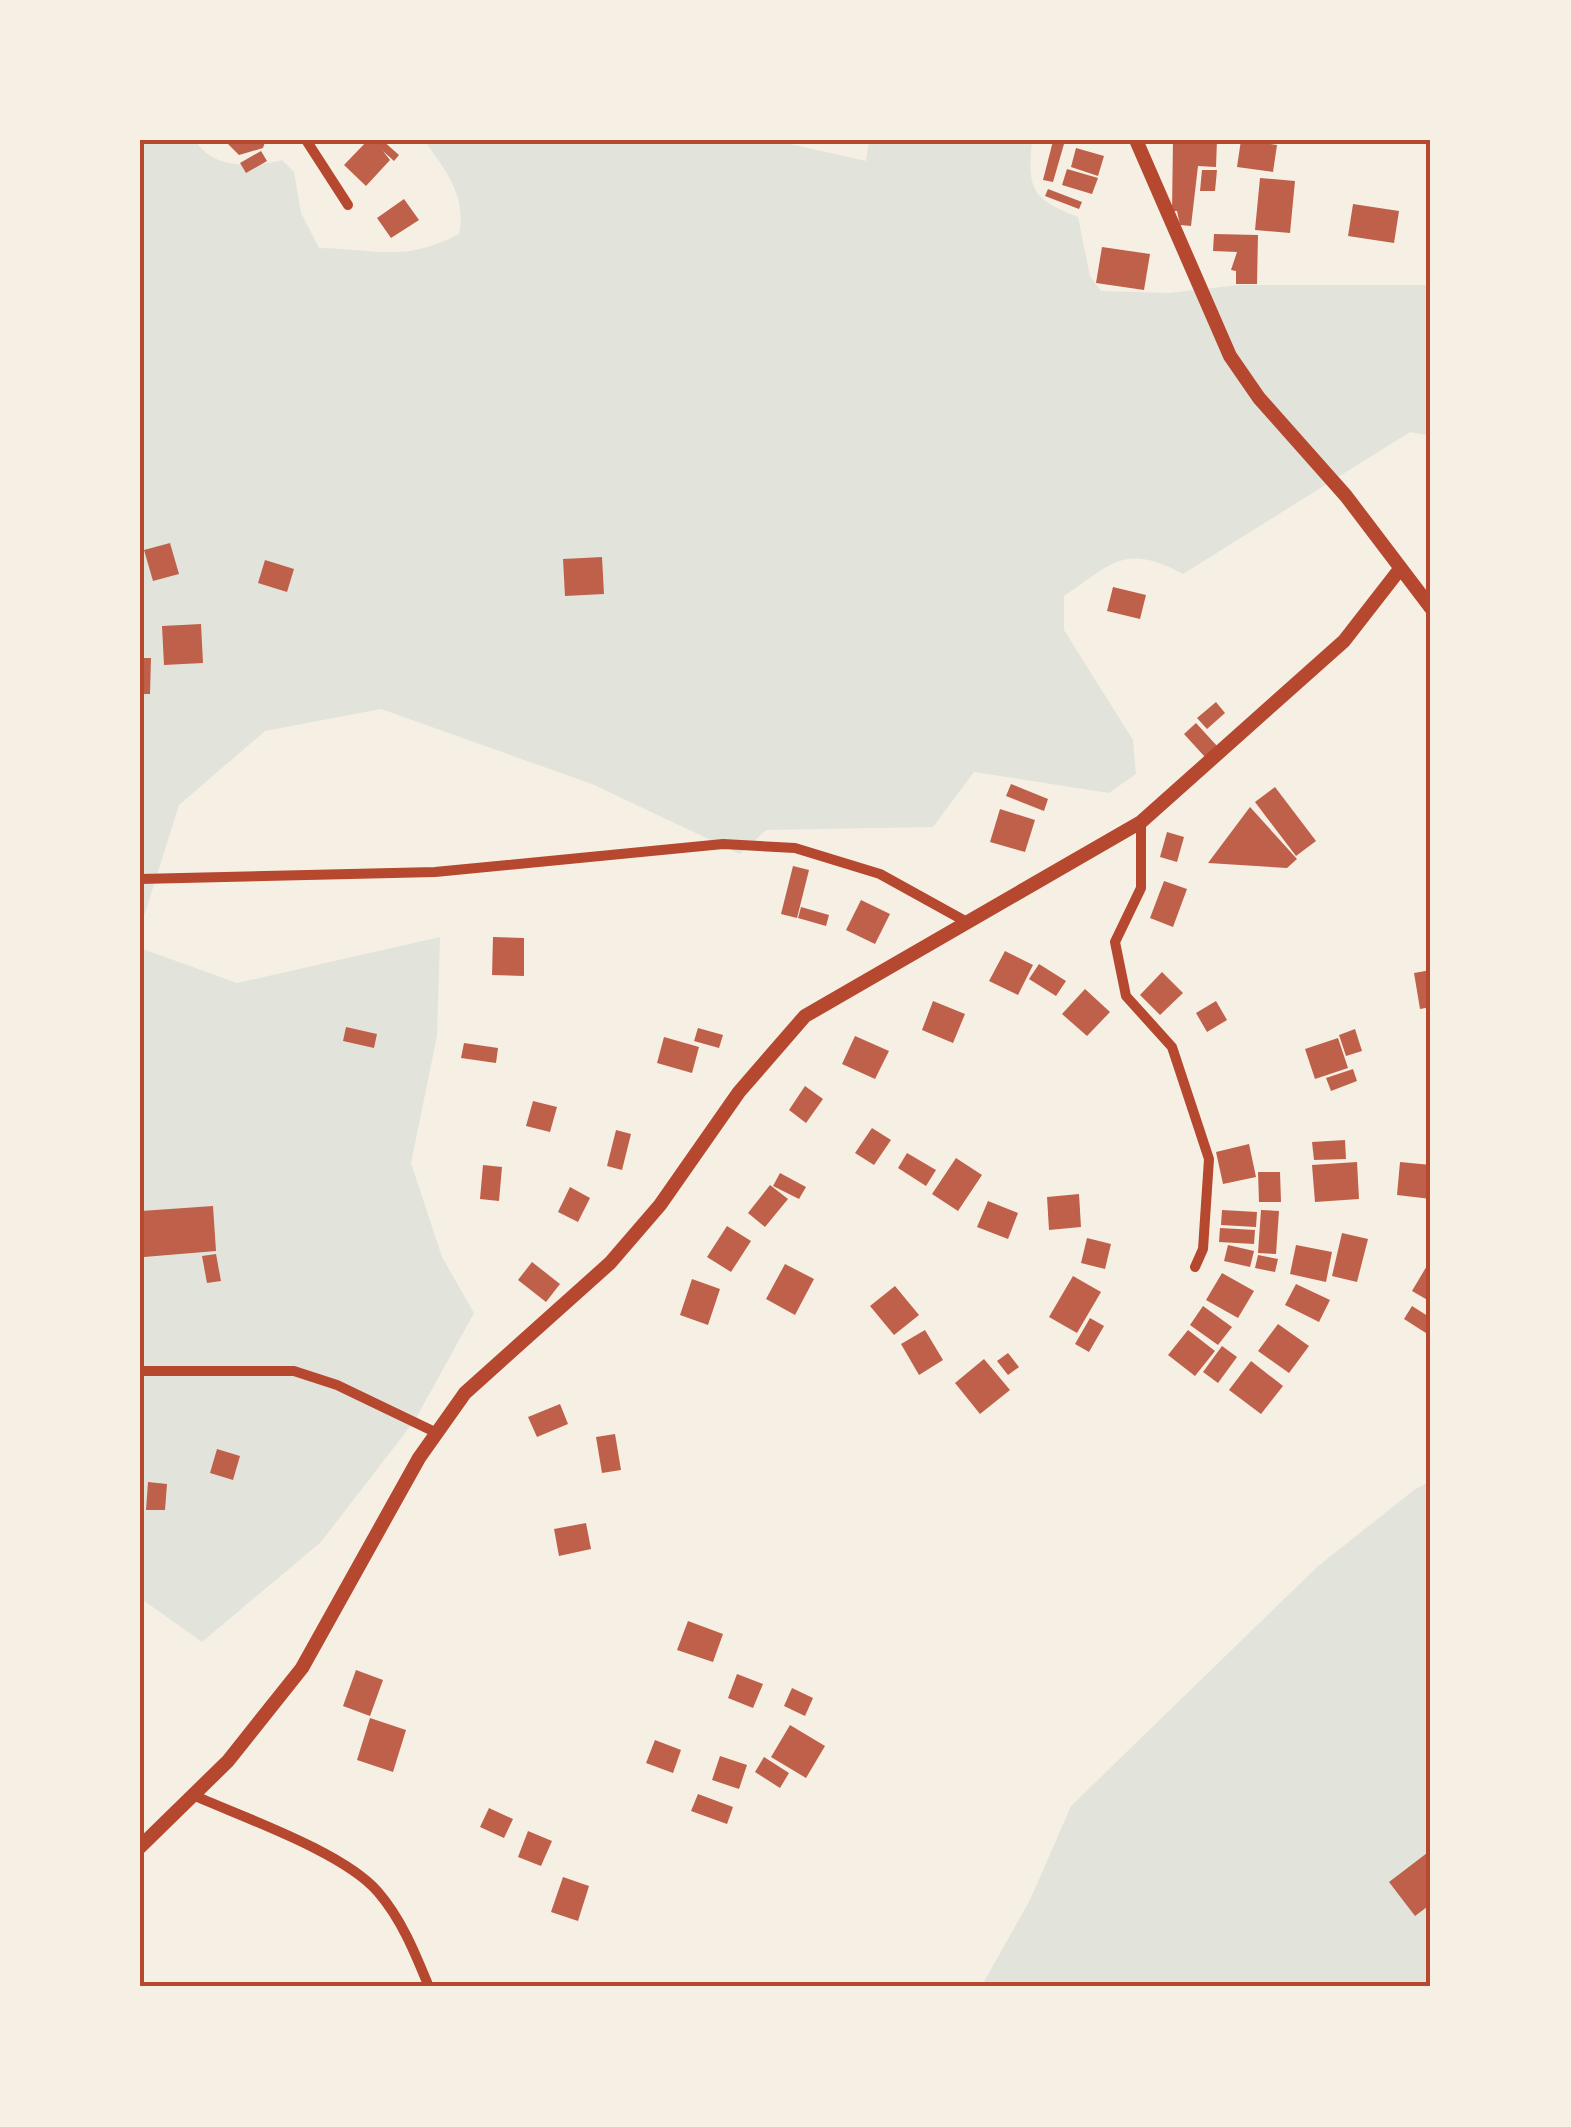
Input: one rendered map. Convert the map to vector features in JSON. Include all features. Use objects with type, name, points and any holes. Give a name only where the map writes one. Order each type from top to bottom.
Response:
[{"type":"street","points":[[306,140],[348,205]]},
{"type":"street","points":[[1136,140],[1230,356],[1259,398],[1346,496],[1431,608]]},
{"type":"street","points":[[140,1847],[228,1761],[302,1668],[436,1433],[465,1392],[610,1263],[660,1204],[739,1092],[806,1016],[1140,822],[1344,641],[1400,568]]},
{"type":"street","points":[[1140,822],[1140,888],[1115,942],[1126,996],[1172,1047],[1209,1159],[1203,1249],[1195,1267]]},
{"type":"street","points":[[140,879],[435,872],[723,844],[795,848],[880,874],[965,921]]},
{"type":"street","points":[[140,1371],[294,1371],[337,1385],[436,1433]]},
{"type":"street","points":[[193,1795],[336,1860],[376,1889],[406,1932],[430,1987]]},
{"type":"shaded area","points":[[140,140],[195,140],[202,150],[234,164],[282,160],[294,172],[301,213],[319,248],[390,252],[421,249],[459,234],[457,195],[424,140],[772,140],[866,161],[869,140],[1032,140],[1032,182],[1042,198],[1078,217],[1090,276],[1101,291],[1169,293],[1238,285],[1431,285],[1431,436],[1410,432],[1183,574],[1147,560],[1120,561],[1064,596],[1064,630],[1133,740],[1136,774],[1109,793],[974,772],[933,827],[766,830],[740,854],[592,784],[381,709],[265,731],[179,805],[140,929]]},
{"type":"shaded area","points":[[440,937],[437,1036],[411,1163],[442,1257],[474,1313],[415,1420],[321,1542],[202,1642],[140,1598],[140,948],[237,983]]},
{"type":"shaded area","points":[[1431,1481],[1431,1987],[981,1987],[1030,1900],[1071,1806],[1317,1567],[1414,1490]]},
{"type":"building","points":[[224,140],[265,142],[263,148],[239,155]]},
{"type":"building","points":[[368,140],[382,140],[399,155],[394,161],[383,151],[390,160],[366,186],[344,165]]},
{"type":"building","points":[[1173,140],[1217,140],[1216,167],[1198,166],[1191,226],[1180,225],[1177,211],[1172,211]]},
{"type":"building","points":[[1241,140],[1277,145],[1273,172],[1237,167]]},
{"type":"building","points":[[1053,141],[1064,144],[1053,182],[1043,180]]},
{"type":"building","points":[[1076,148],[1104,156],[1098,176],[1071,167]]},
{"type":"building","points":[[261,151],[267,161],[246,173],[240,163]]},
{"type":"building","points":[[1067,169],[1098,178],[1092,194],[1062,185]]},
{"type":"building","points":[[1202,170],[1217,170],[1215,191],[1200,191]]},
{"type":"building","points":[[1260,178],[1295,181],[1290,233],[1255,230]]},
{"type":"building","points":[[1048,189],[1082,202],[1079,209],[1045,196]]},
{"type":"building","points":[[404,199],[419,220],[391,238],[377,218]]},
{"type":"building","points":[[1353,204],[1399,211],[1394,243],[1348,236]]},
{"type":"building","points":[[1214,234],[1258,235],[1257,284],[1236,284],[1236,271],[1231,270],[1237,252],[1213,251]]},
{"type":"building","points":[[1102,247],[1150,254],[1144,290],[1096,283]]},
{"type":"building","points":[[170,543],[179,574],[153,581],[144,550]]},
{"type":"building","points":[[602,557],[604,594],[565,596],[563,559]]},
{"type":"building","points":[[265,560],[294,569],[287,592],[258,583]]},
{"type":"building","points":[[1113,587],[1146,595],[1140,619],[1107,611]]},
{"type":"building","points":[[201,624],[203,663],[164,665],[162,626]]},
{"type":"building","points":[[140,658],[151,658],[150,694],[140,694]]},
{"type":"building","points":[[1216,702],[1225,713],[1207,729],[1197,718]]},
{"type":"building","points":[[1196,723],[1217,746],[1205,757],[1184,734]]},
{"type":"building","points":[[1011,784],[1048,799],[1044,811],[1006,796]]},
{"type":"building","points":[[1275,787],[1316,841],[1296,856],[1255,802]]},
{"type":"building","points":[[1250,807],[1297,859],[1287,868],[1208,863]]},
{"type":"building","points":[[1000,809],[1035,820],[1025,852],[990,842]]},
{"type":"building","points":[[1167,832],[1184,837],[1177,862],[1160,857]]},
{"type":"building","points":[[793,866],[809,870],[797,918],[781,914]]},
{"type":"building","points":[[1164,881],[1187,889],[1173,927],[1150,918]]},
{"type":"building","points":[[861,900],[890,914],[875,944],[846,930]]},
{"type":"building","points":[[801,907],[829,915],[826,926],[798,918]]},
{"type":"building","points":[[493,937],[524,938],[524,976],[492,975]]},
{"type":"building","points":[[1005,951],[1033,965],[1018,995],[989,981]]},
{"type":"building","points":[[1039,964],[1066,981],[1056,996],[1029,979]]},
{"type":"building","points":[[1431,970],[1431,1007],[1420,1009],[1414,973]]},
{"type":"building","points":[[1162,972],[1183,993],[1160,1015],[1140,995]]},
{"type":"building","points":[[1085,989],[1110,1012],[1087,1036],[1062,1014]]},
{"type":"building","points":[[933,1001],[965,1014],[953,1043],[922,1030]]},
{"type":"building","points":[[1216,1001],[1227,1020],[1207,1032],[1196,1013]]},
{"type":"building","points":[[346,1027],[377,1034],[374,1048],[343,1041]]},
{"type":"building","points":[[698,1028],[723,1035],[719,1048],[694,1041]]},
{"type":"building","points":[[1355,1029],[1362,1051],[1346,1056],[1339,1035]]},
{"type":"building","points":[[855,1036],[889,1051],[875,1079],[842,1064]]},
{"type":"building","points":[[664,1037],[699,1047],[692,1073],[657,1063]]},
{"type":"building","points":[[1338,1038],[1348,1068],[1315,1079],[1305,1049]]},
{"type":"building","points":[[464,1043],[498,1048],[496,1063],[461,1058]]},
{"type":"building","points":[[1353,1069],[1357,1081],[1331,1091],[1326,1078]]},
{"type":"building","points":[[805,1086],[823,1099],[806,1123],[789,1110]]},
{"type":"building","points":[[533,1101],[557,1107],[550,1132],[526,1126]]},
{"type":"building","points":[[872,1128],[891,1140],[874,1165],[855,1153]]},
{"type":"building","points":[[616,1130],[631,1134],[622,1170],[607,1166]]},
{"type":"building","points":[[1345,1140],[1346,1159],[1314,1160],[1312,1142]]},
{"type":"building","points":[[1249,1144],[1256,1177],[1223,1184],[1216,1152]]},
{"type":"building","points":[[907,1153],[936,1170],[926,1186],[898,1168]]},
{"type":"building","points":[[956,1158],[982,1175],[958,1211],[932,1194]]},
{"type":"building","points":[[1357,1162],[1359,1199],[1315,1202],[1312,1165]]},
{"type":"building","points":[[1400,1162],[1431,1165],[1431,1199],[1397,1195]]},
{"type":"building","points":[[483,1165],[502,1167],[499,1201],[480,1199]]},
{"type":"building","points":[[1258,1172],[1280,1172],[1281,1202],[1259,1202]]},
{"type":"building","points":[[780,1173],[806,1187],[799,1199],[773,1186]]},
{"type":"building","points":[[770,1185],[788,1199],[765,1227],[748,1213]]},
{"type":"building","points":[[570,1187],[590,1198],[578,1222],[558,1212]]},
{"type":"building","points":[[1079,1194],[1081,1227],[1049,1230],[1047,1197]]},
{"type":"building","points":[[988,1201],[1018,1213],[1008,1239],[977,1227]]},
{"type":"building","points":[[213,1206],[216,1251],[144,1257],[141,1211]]},
{"type":"building","points":[[1222,1210],[1257,1212],[1256,1227],[1221,1225]]},
{"type":"building","points":[[1261,1210],[1279,1211],[1276,1254],[1258,1253]]},
{"type":"building","points":[[727,1226],[751,1241],[731,1272],[707,1257]]},
{"type":"building","points":[[1220,1228],[1255,1230],[1254,1244],[1219,1242]]},
{"type":"building","points":[[1342,1233],[1368,1239],[1357,1282],[1332,1276]]},
{"type":"building","points":[[1087,1238],[1111,1244],[1105,1269],[1081,1263]]},
{"type":"building","points":[[1228,1245],[1254,1251],[1250,1267],[1224,1261]]},
{"type":"building","points":[[1296,1245],[1332,1252],[1326,1282],[1290,1274]]},
{"type":"building","points":[[216,1254],[221,1281],[207,1283],[202,1256]]},
{"type":"building","points":[[1258,1255],[1278,1259],[1275,1272],[1255,1268]]},
{"type":"building","points":[[532,1262],[560,1284],[546,1302],[518,1280]]},
{"type":"building","points":[[785,1264],[814,1279],[795,1315],[766,1299]]},
{"type":"building","points":[[1428,1264],[1431,1266],[1431,1302],[1412,1291]]},
{"type":"building","points":[[1222,1273],[1254,1291],[1238,1318],[1206,1300]]},
{"type":"building","points":[[1073,1276],[1101,1292],[1077,1333],[1049,1317]]},
{"type":"building","points":[[692,1279],[720,1289],[708,1325],[680,1315]]},
{"type":"building","points":[[1296,1284],[1330,1300],[1319,1322],[1285,1305]]},
{"type":"building","points":[[895,1286],[919,1315],[894,1335],[870,1306]]},
{"type":"building","points":[[1203,1306],[1232,1327],[1218,1345],[1190,1325]]},
{"type":"building","points":[[1412,1306],[1431,1318],[1429,1335],[1404,1319]]},
{"type":"building","points":[[1090,1318],[1104,1326],[1089,1352],[1075,1344]]},
{"type":"building","points":[[1278,1324],[1309,1346],[1289,1373],[1258,1351]]},
{"type":"building","points":[[925,1330],[943,1360],[919,1375],[901,1344]]},
{"type":"building","points":[[1188,1330],[1215,1351],[1195,1376],[1168,1355]]},
{"type":"building","points":[[1222,1346],[1237,1357],[1218,1383],[1203,1372]]},
{"type":"building","points":[[1008,1353],[1019,1367],[1008,1375],[997,1361]]},
{"type":"building","points":[[984,1359],[1010,1390],[980,1414],[955,1383]]},
{"type":"building","points":[[1251,1361],[1283,1386],[1261,1414],[1229,1390]]},
{"type":"building","points":[[560,1404],[568,1424],[537,1437],[528,1417]]},
{"type":"building","points":[[615,1434],[621,1470],[602,1473],[596,1437]]},
{"type":"building","points":[[217,1449],[240,1456],[233,1480],[210,1473]]},
{"type":"building","points":[[148,1482],[167,1484],[165,1510],[146,1510]]},
{"type":"building","points":[[586,1523],[591,1549],[559,1556],[554,1529]]},
{"type":"building","points":[[688,1621],[723,1634],[713,1662],[677,1650]]},
{"type":"building","points":[[356,1670],[383,1680],[370,1716],[343,1706]]},
{"type":"building","points":[[737,1674],[763,1684],[753,1708],[728,1698]]},
{"type":"building","points":[[792,1688],[813,1698],[805,1716],[784,1706]]},
{"type":"building","points":[[370,1718],[406,1730],[393,1772],[357,1760]]},
{"type":"building","points":[[790,1725],[825,1746],[806,1778],[771,1757]]},
{"type":"building","points":[[655,1740],[681,1750],[673,1773],[646,1763]]},
{"type":"building","points":[[720,1756],[747,1765],[739,1789],[712,1780]]},
{"type":"building","points":[[764,1757],[789,1773],[780,1788],[755,1772]]},
{"type":"building","points":[[698,1794],[733,1807],[727,1824],[691,1811]]},
{"type":"building","points":[[489,1808],[513,1819],[504,1838],[480,1827]]},
{"type":"building","points":[[528,1831],[552,1841],[541,1866],[518,1857]]},
{"type":"building","points":[[1431,1850],[1431,1904],[1415,1916],[1389,1882]]},
{"type":"building","points":[[563,1877],[589,1886],[578,1921],[551,1912]]}]
